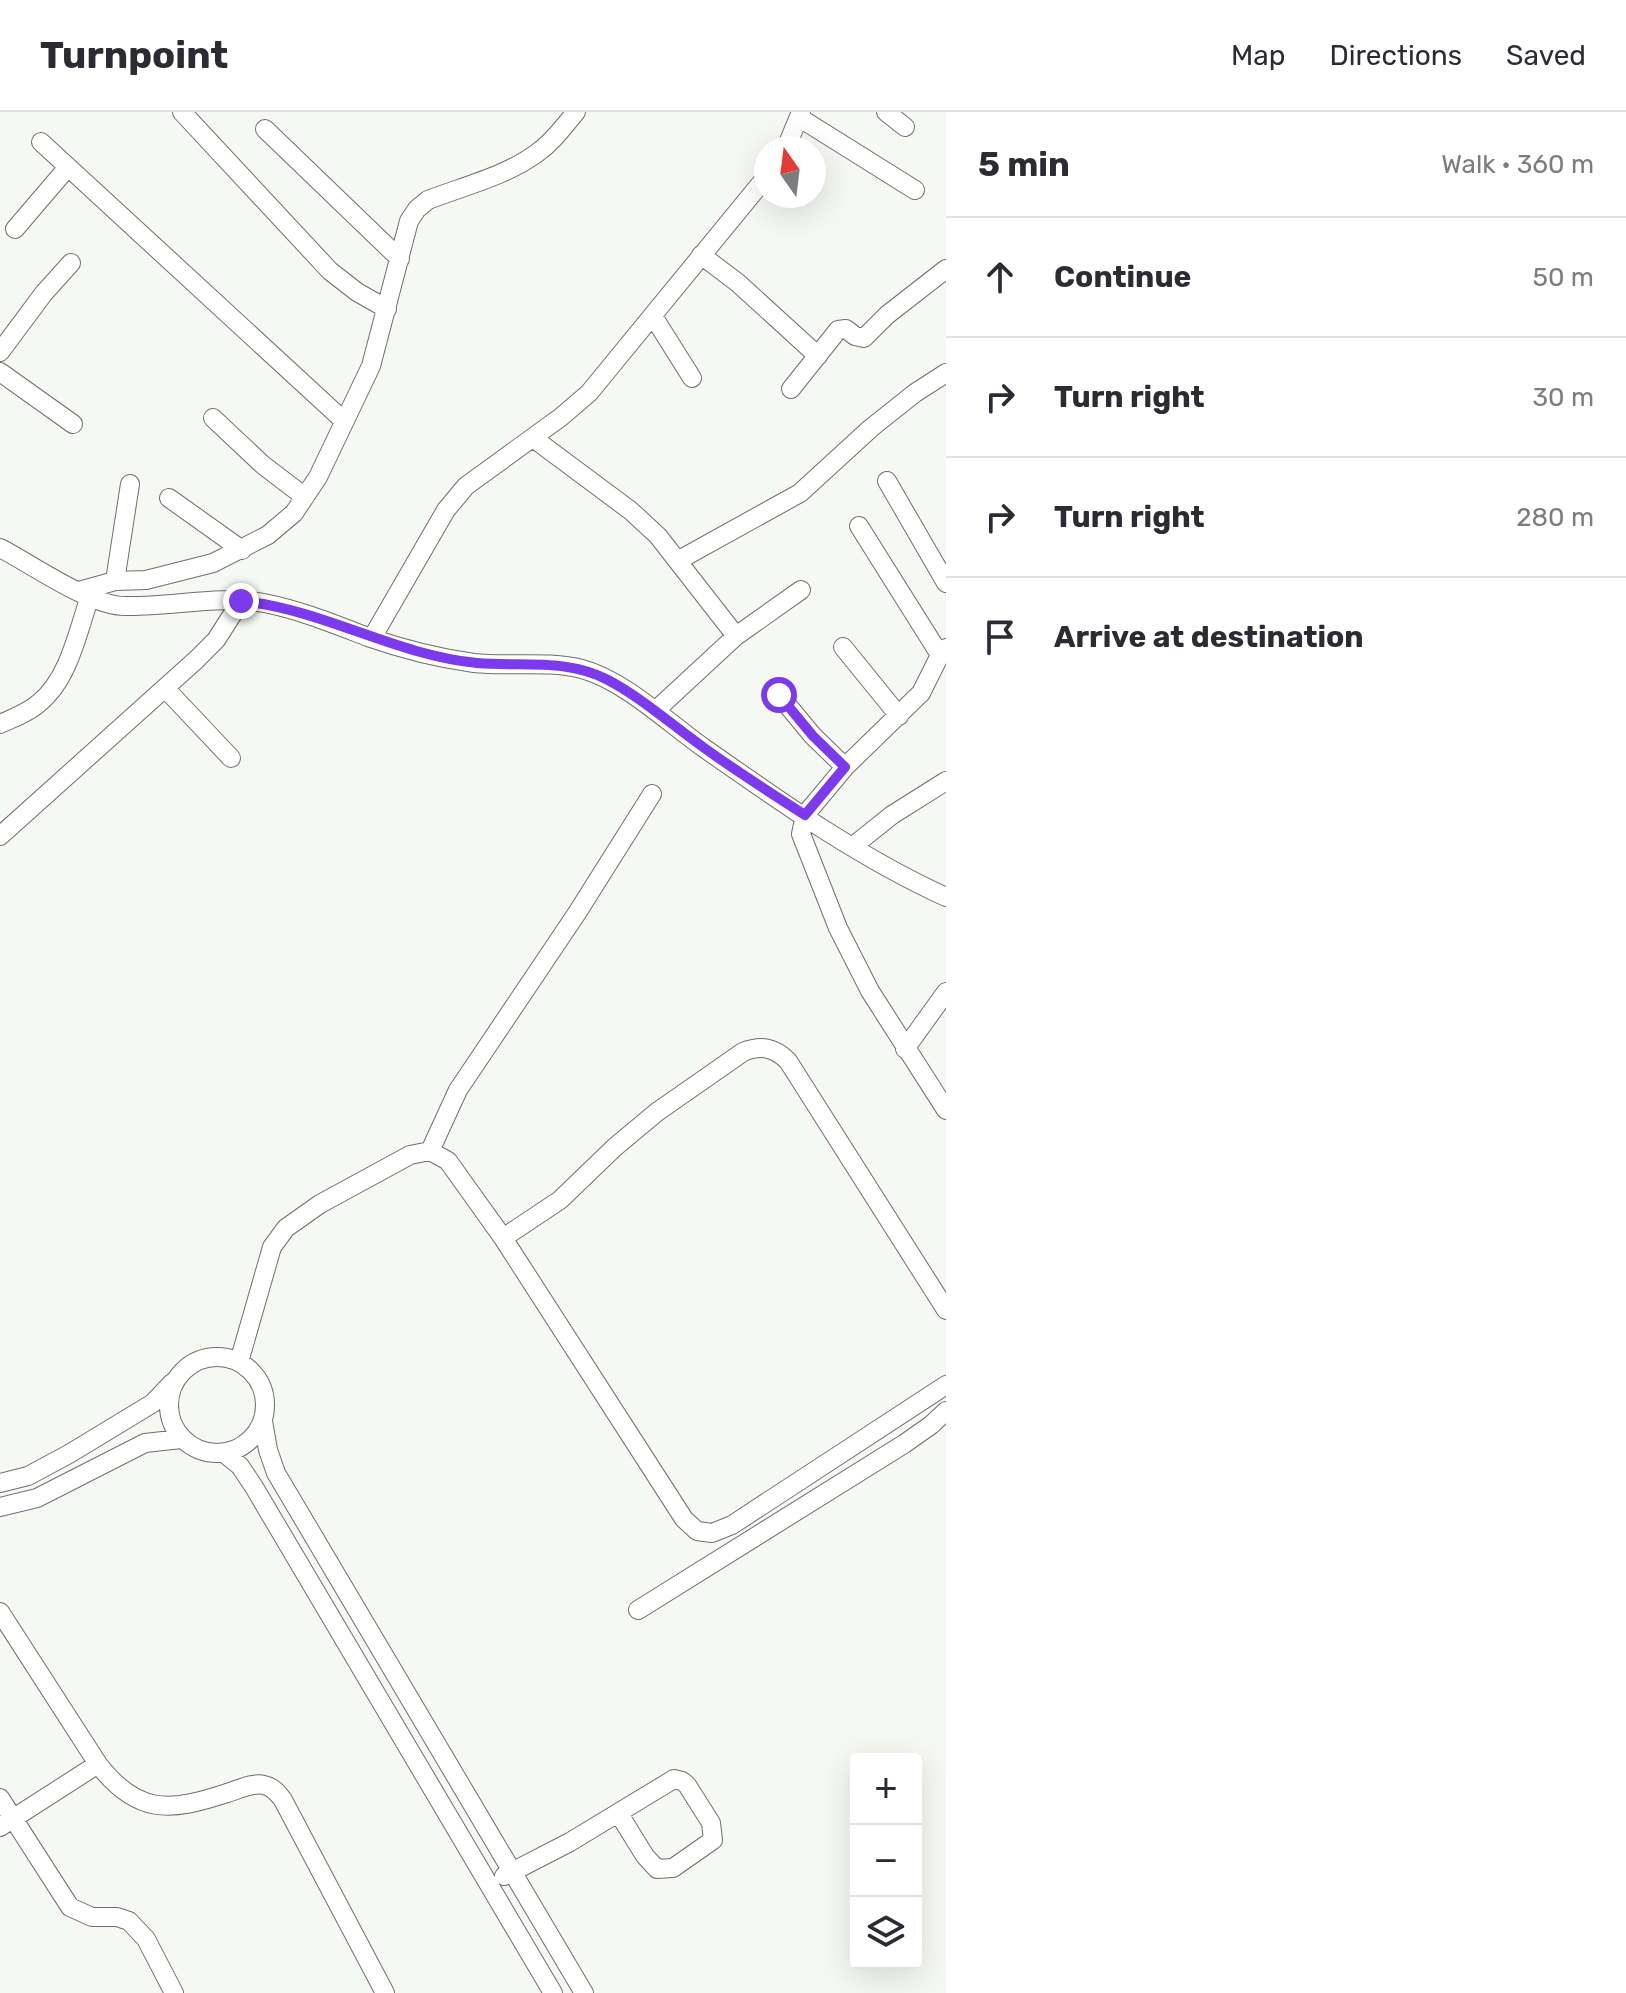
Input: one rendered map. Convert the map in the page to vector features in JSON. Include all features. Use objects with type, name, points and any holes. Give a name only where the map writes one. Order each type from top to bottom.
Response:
[{"type":"street","points":[[182,112],[330,271],[357,292],[387,309]]},
{"type":"street","points":[[84,594],[115,581],[146,580],[213,563],[242,550],[294,513],[318,477],[371,366],[409,221],[417,209],[428,200],[512,168],[537,153],[576,112]]},
{"type":"street","points":[[886,112],[905,127]]},
{"type":"street","points":[[791,136],[800,115],[915,190]]},
{"type":"street","points":[[265,129],[400,259]]},
{"type":"street","points":[[41,142],[344,421]]},
{"type":"street","points":[[15,229],[68,167]]},
{"type":"street","points":[[372,638],[446,510],[466,486],[589,393],[754,191]]},
{"type":"street","points":[[701,255],[738,283],[818,356]]},
{"type":"street","points":[[0,352],[71,263]]},
{"type":"street","points":[[791,389],[842,328],[859,338],[869,335],[887,315],[946,269]]},
{"type":"street","points":[[653,316],[692,378]]},
{"type":"street","points":[[0,372],[73,424]]},
{"type":"street","points":[[679,560],[800,493],[871,428],[946,373]]},
{"type":"street","points":[[213,418],[263,465],[305,497]]},
{"type":"street","points":[[533,438],[631,511],[658,536],[736,636]]},
{"type":"street","points":[[887,481],[946,583]]},
{"type":"street","points":[[115,581],[130,484]]},
{"type":"street","points":[[169,498],[242,550]]},
{"type":"street","points":[[859,526],[943,651],[921,693],[845,767],[801,824],[804,843],[838,928],[870,991],[946,1110]]},
{"type":"street","points":[[0,548],[84,594],[124,607],[241,601],[295,610],[432,656],[477,663],[558,665],[584,670],[609,681],[655,711],[852,847],[908,880],[946,897]]},
{"type":"street","points":[[655,711],[686,679],[736,636],[801,590]]},
{"type":"street","points":[[0,724],[39,704],[55,686],[68,659],[84,594]]},
{"type":"street","points":[[0,836],[216,640],[241,601]]},
{"type":"street","points":[[843,647],[899,716]]},
{"type":"street","points":[[165,688],[231,758]]},
{"type":"street","points":[[779,695],[813,736],[845,767]]},
{"type":"street","points":[[852,847],[892,815],[946,781]]},
{"type":"street","points":[[430,1151],[472,1067],[577,913],[652,794]]},
{"type":"street","points":[[905,1049],[946,992]]},
{"type":"street","points":[[503,1238],[560,1200],[657,1112],[743,1052],[755,1047],[767,1047],[788,1061],[946,1310]]},
{"type":"street","points":[[239,1362],[272,1247],[286,1228],[320,1204],[410,1155],[430,1151],[448,1161],[503,1238],[624,1429],[684,1519],[697,1531],[712,1533],[732,1525],[946,1385]]},
{"type":"street","points":[[0,1483],[28,1476],[153,1403],[191,1364],[207,1358],[223,1357],[249,1369],[260,1383],[264,1395],[263,1421],[276,1473],[584,1993]]},
{"type":"street","points":[[174,1381],[168,1409],[172,1425],[181,1439],[193,1448],[210,1453],[240,1448],[255,1435],[263,1421]]},
{"type":"street","points":[[638,1610],[904,1444],[946,1411]]},
{"type":"street","points":[[0,1507],[37,1498],[145,1443],[181,1439]]},
{"type":"street","points":[[224,1453],[240,1466],[254,1487],[553,1993]]},
{"type":"street","points":[[0,1612],[98,1764],[114,1784],[134,1799],[154,1805],[176,1806],[200,1802],[250,1786],[263,1784],[275,1790],[385,1993]]},
{"type":"street","points":[[7,1823],[98,1764]]},
{"type":"street","points":[[488,1883],[619,1814],[667,1781],[682,1781],[711,1823],[713,1840],[673,1868],[657,1869],[645,1856],[619,1814]]},
{"type":"street","points":[[0,1798],[7,1823],[70,1907],[92,1917],[117,1917],[129,1921],[146,1939],[174,1993]]},
{"type":"route","points":[[241,601],[295,610],[432,656],[477,663],[558,665],[584,670],[627,692],[805,815],[845,767],[813,736],[779,695]]}]
